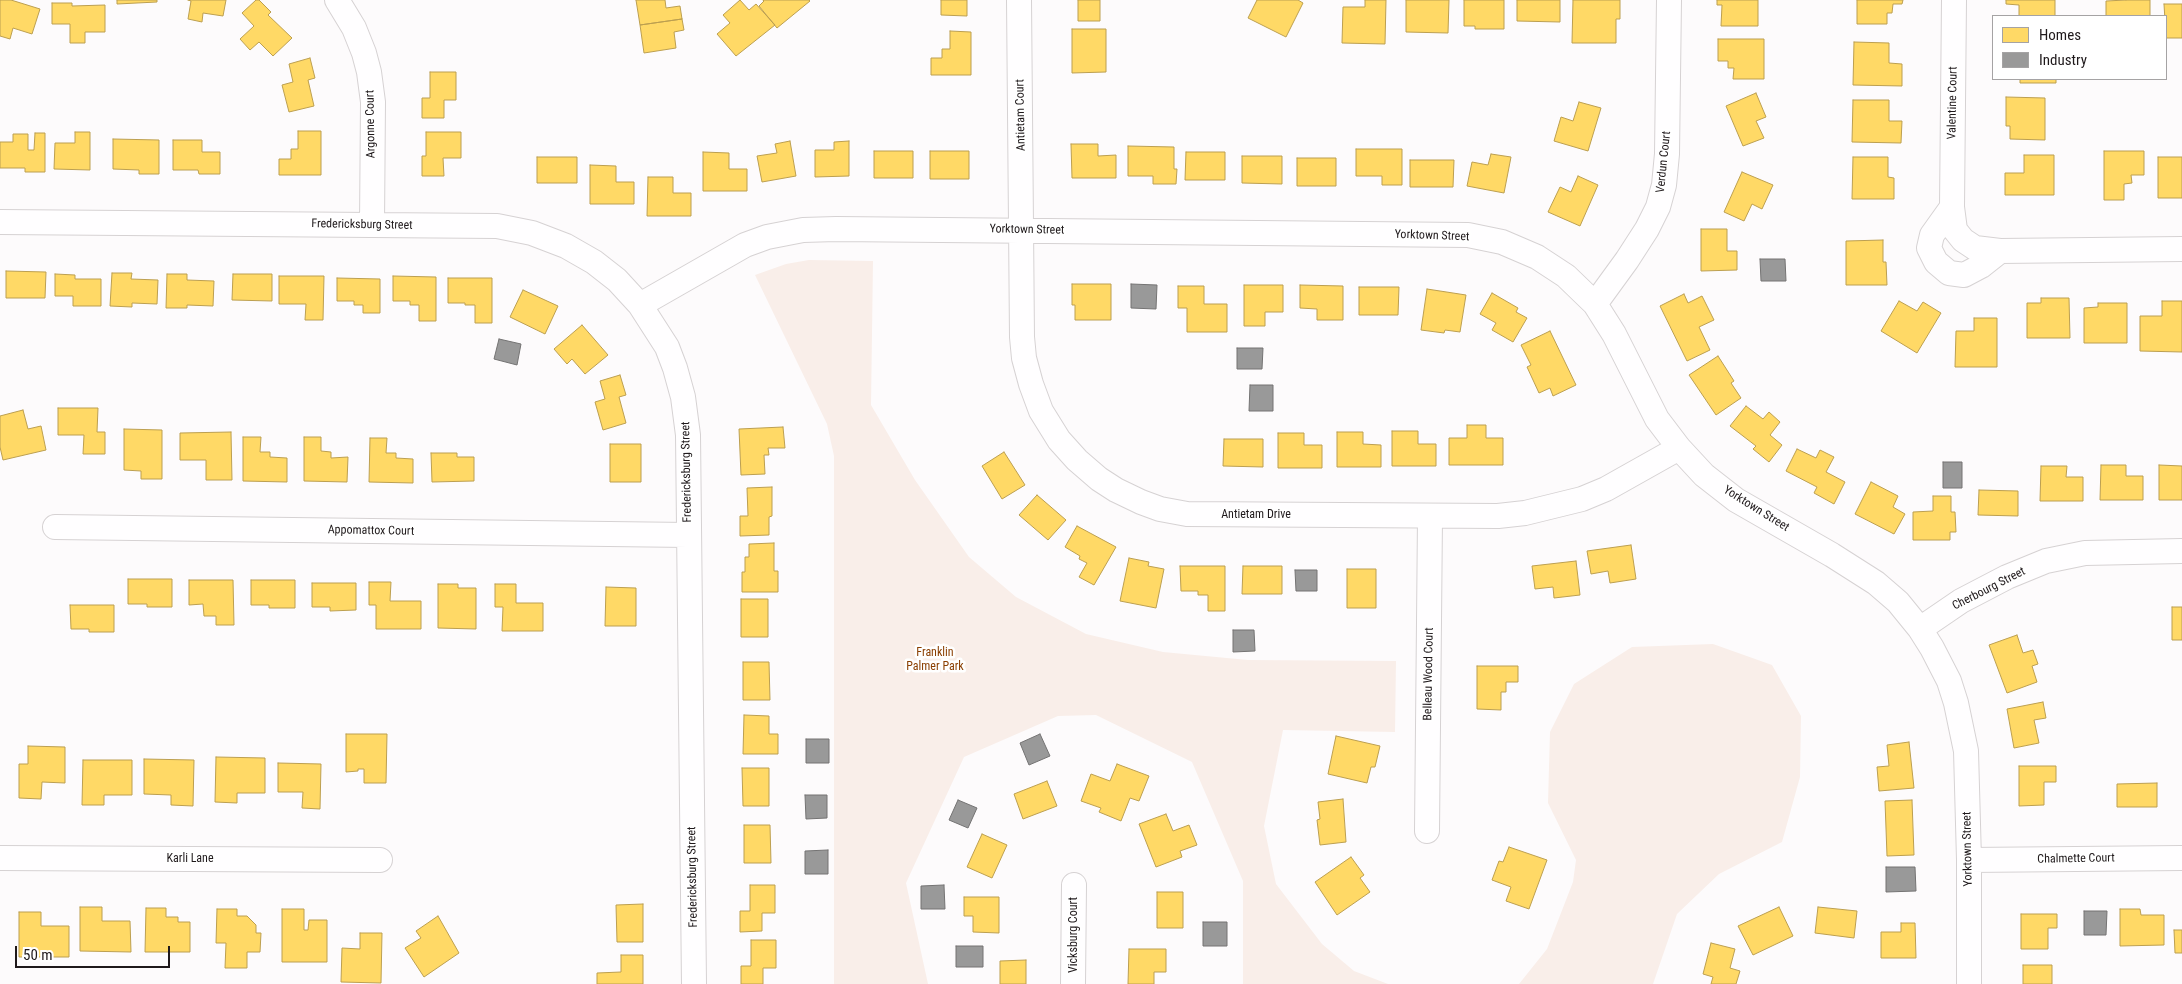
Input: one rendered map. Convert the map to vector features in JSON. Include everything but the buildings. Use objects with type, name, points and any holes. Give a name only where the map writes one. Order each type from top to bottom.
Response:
[{"type":"street","name":"Argonne Court","points":[[337,0],[354,28],[369,72],[373,102],[372,224]]},
{"type":"street","name":"Antietam Court","points":[[1019,0],[1023,230]]},
{"type":"street","name":"Verdun Court","points":[[1595,304],[1647,229],[1658,208],[1664,185],[1667,154],[1669,0]]},
{"type":"street","name":"Valentine Court","points":[[1954,0],[1952,207],[1955,230],[1963,240],[1975,248],[2000,251],[2182,250]]},
{"type":"street","points":[[1952,207],[1932,235],[1929,248],[1936,262],[1949,273],[1964,275],[1981,266],[2000,251]]},
{"type":"street","name":"Fredericksburg Street","points":[[0,222],[497,226],[532,234],[566,246],[594,262],[617,280],[640,305],[667,347],[683,397],[688,435],[694,984]]},
{"type":"street","name":"Yorktown Street","points":[[640,305],[745,245],[767,237],[803,230],[1023,230],[1468,235],[1502,242],[1537,257],[1566,276],[1595,304],[1614,334],[1657,419],[1679,448],[1704,474],[1736,500],[1832,555],[1876,583],[1898,602],[1920,629],[1932,648],[1948,681],[1962,726],[1966,750],[1970,984]]},
{"type":"street","name":"Antietam Drive","points":[[1023,230],[1022,337],[1024,358],[1041,411],[1059,440],[1077,460],[1116,490],[1141,502],[1187,514],[1498,516],[1557,506],[1606,489],[1679,448]]},
{"type":"street","name":"Belleau Wood Court","points":[[1427,831],[1430,517]]},
{"type":"street","name":"Appomattox Court","points":[[55,527],[688,535]]},
{"type":"street","name":"Cherbourg Street","points":[[1920,629],[1961,601],[2007,577],[2046,561],[2085,553],[2182,551]]},
{"type":"street","name":"Karli Lane","points":[[0,858],[380,860]]},
{"type":"street","name":"Chalmette Court","points":[[1969,860],[2182,858]]},
{"type":"street","name":"Vicksburg Court","points":[[1073,984],[1074,885]]},
{"type":"green space","name":"Franklin Palmer Park","points":[[809,260],[873,261],[871,405],[915,480],[969,557],[1016,597],[1086,634],[1163,652],[1248,660],[1396,661],[1395,732],[1283,730],[1264,826],[1276,884],[1322,944],[1354,971],[1388,984],[1243,984],[1243,881],[1192,762],[1096,715],[1058,716],[964,757],[906,883],[928,984],[834,984],[834,456],[827,424],[755,275],[786,264]]},
{"type":"green space","points":[[1713,644],[1772,665],[1801,716],[1800,777],[1782,842],[1719,874],[1677,914],[1653,984],[1519,984],[1547,949],[1573,882],[1576,860],[1548,803],[1550,732],[1574,684],[1632,647]]}]
